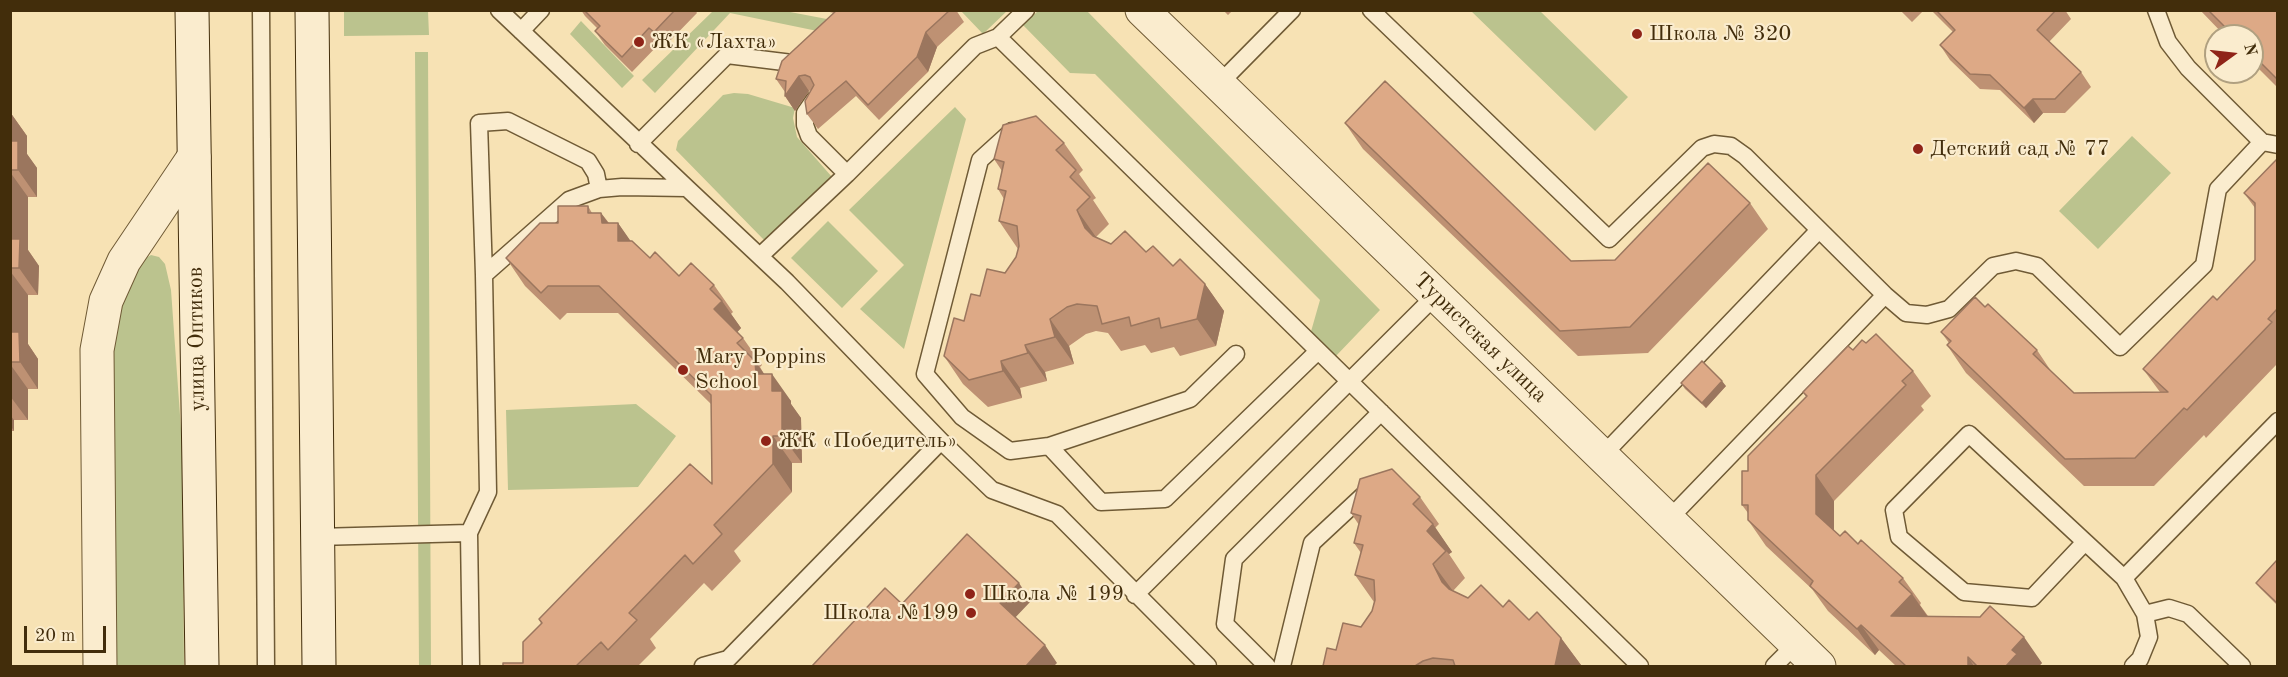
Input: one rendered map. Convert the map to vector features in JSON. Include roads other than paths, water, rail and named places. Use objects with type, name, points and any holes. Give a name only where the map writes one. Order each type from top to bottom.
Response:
[{"type":"street","name":"улица Оптиков","points":[[192,10],[202,666]]},
{"type":"street","points":[[312,10],[319,666]]},
{"type":"street","name":"Туристская улица","points":[[1142,10],[1668,520],[1785,655],[1819,666]]},
{"type":"street","points":[[100,666],[97,350],[106,301],[124,261],[194,157]]},
{"type":"lane","points":[[261,10],[266,666]]},
{"type":"lane","points":[[499,10],[760,256],[940,441],[992,490],[1057,514],[1208,666]]},
{"type":"lane","points":[[521,32],[541,10]]},
{"type":"lane","points":[[760,256],[847,174],[975,46],[998,37],[1026,10]]},
{"type":"lane","points":[[1218,85],[1292,10]]},
{"type":"lane","points":[[1371,10],[1609,239],[1702,148],[1714,144],[1731,146],[1745,156],[1906,313],[1927,315],[1949,309],[1993,266],[2016,261],[2037,266],[2120,347],[2204,265],[2218,189],[2270,143],[2188,68],[2168,42],[2156,10]]},
{"type":"lane","points":[[998,37],[1640,666]]},
{"type":"lane","points":[[639,144],[727,55],[792,63]]},
{"type":"lane","points":[[814,100],[805,113],[805,125],[809,136],[847,174]]},
{"type":"lane","points":[[471,666],[470,533],[488,492],[479,123],[508,121],[588,161],[596,174],[599,189]]},
{"type":"lane","points":[[1012,131],[980,160],[925,374],[962,417],[1010,452],[1049,446],[1190,399],[1236,354]]},
{"type":"lane","points":[[484,275],[569,200],[599,189],[687,188]]},
{"type":"lane","points":[[1602,456],[1819,230]]},
{"type":"lane","points":[[1135,595],[1436,295]]},
{"type":"lane","points":[[1668,520],[1885,295]]},
{"type":"lane","points":[[1049,446],[1101,502],[1165,499],[1318,351]]},
{"type":"lane","points":[[1267,666],[1225,624],[1234,559],[1381,412]]},
{"type":"lane","points":[[2124,578],[2277,422]]},
{"type":"lane","points":[[2085,542],[2032,598],[1964,592],[1899,537],[1894,510],[1969,434],[2124,578],[2145,614],[2149,637],[2140,658],[2133,666]]},
{"type":"lane","points":[[703,666],[728,659],[940,441]]},
{"type":"lane","points":[[1282,666],[1312,543],[1373,486]]},
{"type":"lane","points":[[317,537],[470,533]]},
{"type":"lane","points":[[2145,614],[2169,608],[2188,614],[2242,666]]},
{"type":"place","name":"Школа № 320","points":[[1637,34]]},
{"type":"place","name":"ЖК «Лахта»","points":[[639,42]]},
{"type":"place","name":"Детский сад № 77","points":[[1918,149]]},
{"type":"place","name":"Mary Poppins School","points":[[683,370]]},
{"type":"place","name":"ЖК «Победитель»","points":[[766,441]]},
{"type":"place","name":"Школа № 199","points":[[970,594]]},
{"type":"place","name":"Школа №199","points":[[971,613]]}]
